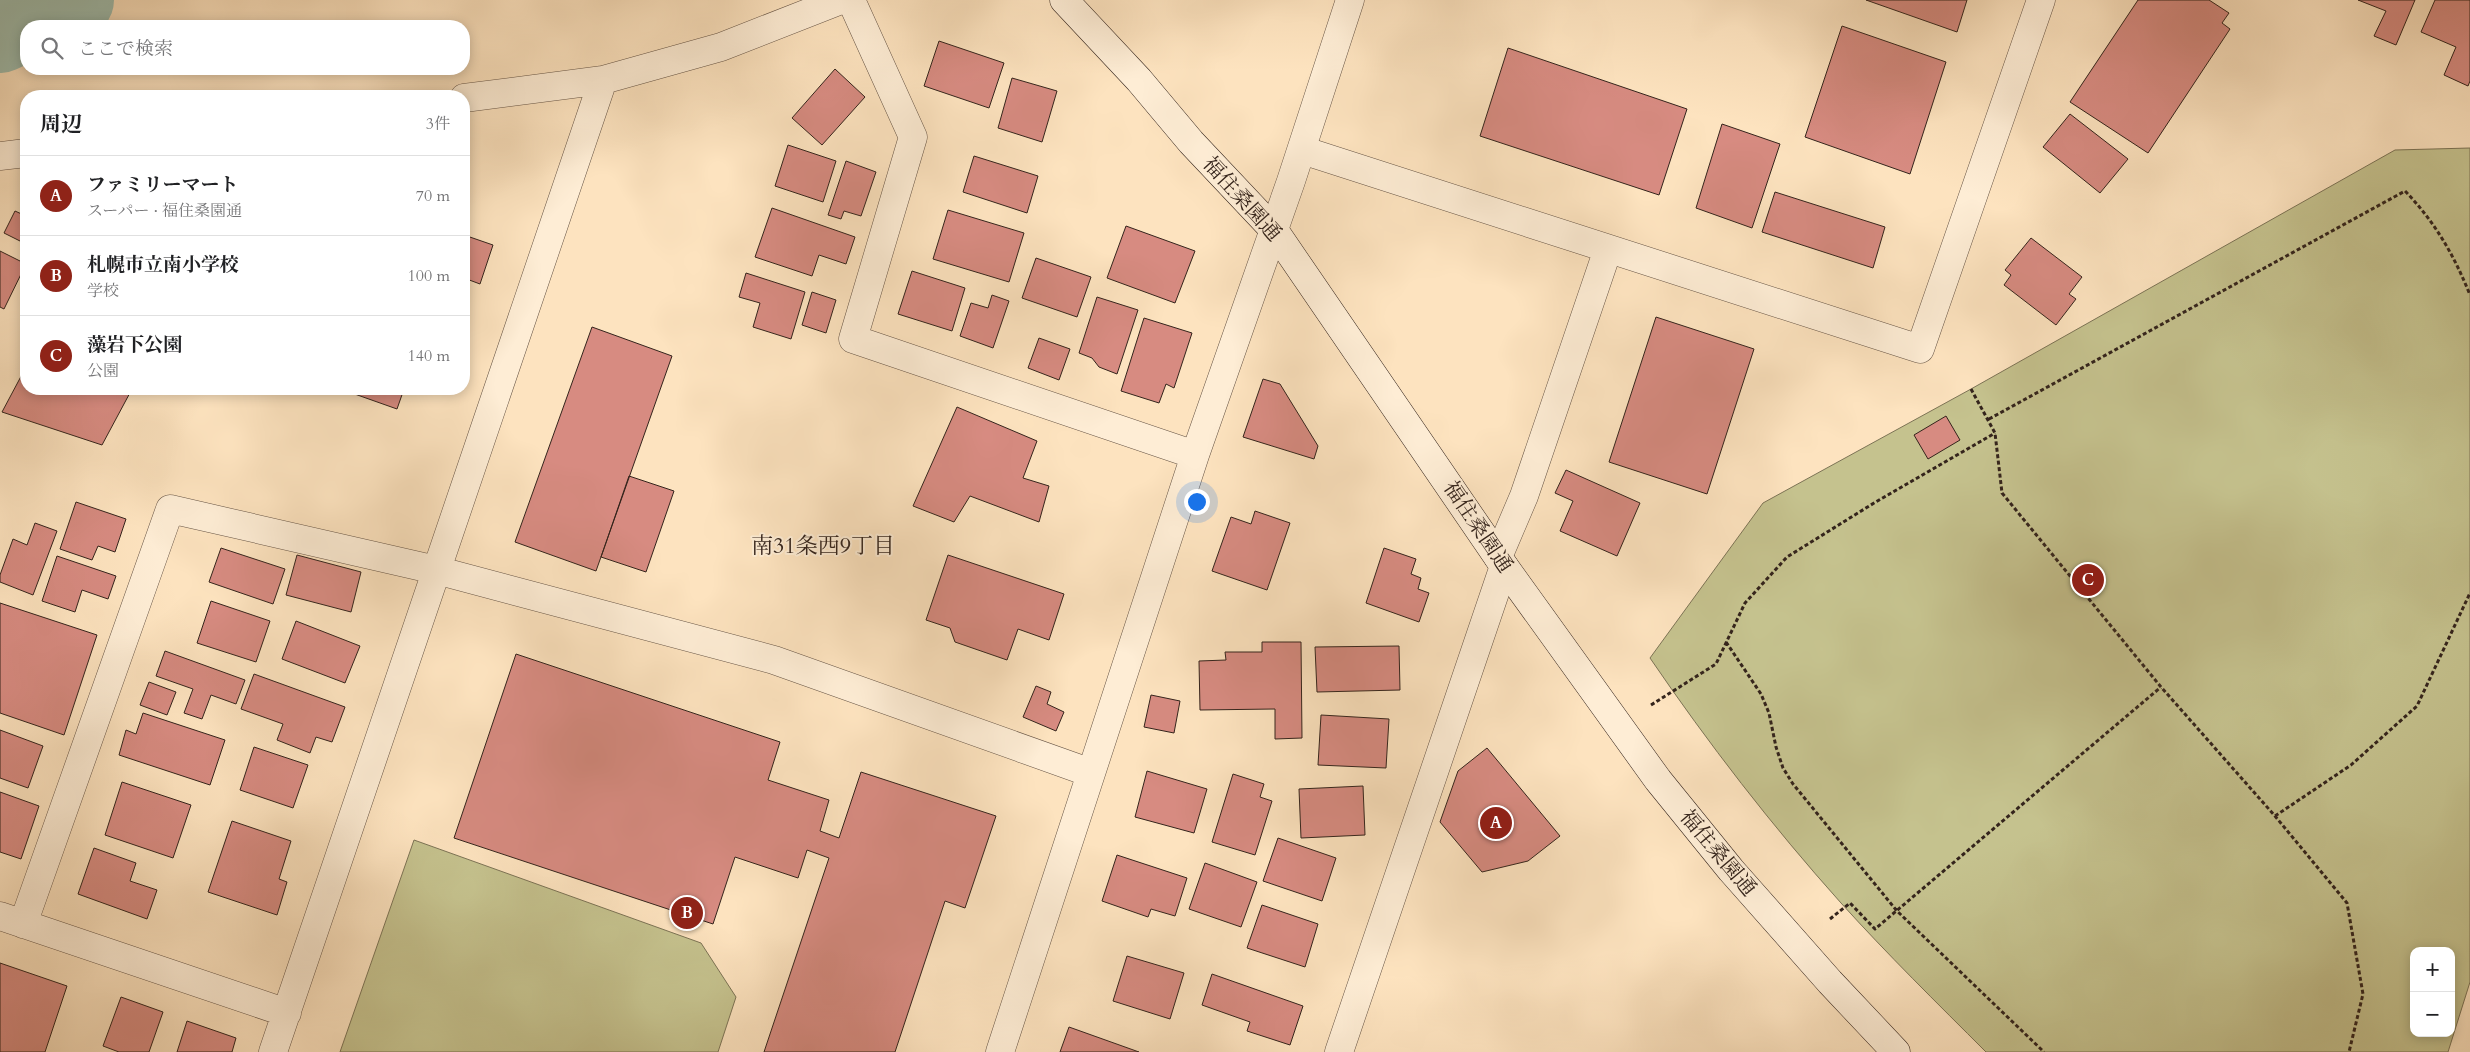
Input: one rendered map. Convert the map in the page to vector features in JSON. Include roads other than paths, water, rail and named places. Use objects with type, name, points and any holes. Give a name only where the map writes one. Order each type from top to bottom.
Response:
[{"type":"street","points":[[470,97],[603,80],[721,47],[841,0]]},
{"type":"street","points":[[851,0],[914,137],[853,339],[1195,455]]},
{"type":"street","name":"福住桑園通","points":[[1064,0],[1139,80],[1191,142],[1274,230],[1501,562],[1664,788],[1731,870],[1830,982],[1896,1052]]},
{"type":"street","points":[[1000,1052],[1195,455],[1302,150],[1350,0]]},
{"type":"street","points":[[1302,150],[1920,349],[2041,0]]},
{"type":"street","points":[[273,1052],[603,80]]},
{"type":"street","points":[[0,156],[20,154]]},
{"type":"street","points":[[1339,1052],[1501,562],[1608,249]]},
{"type":"street","points":[[287,1013],[11,920],[170,509],[436,570],[774,660],[1091,773]]},
{"type":"waterway","points":[[33,20],[76,0]]},
{"type":"waterway","points":[[0,35],[20,26]]},
{"type":"place","name":"藻岩下公園","points":[[2088,580]]},
{"type":"place","name":"ファミリーマート","points":[[1496,823]]},
{"type":"place","name":"札幌市立南小学校","points":[[687,913]]},
{"type":"district","name":"南31条西9丁目","points":[[823,546]]}]
